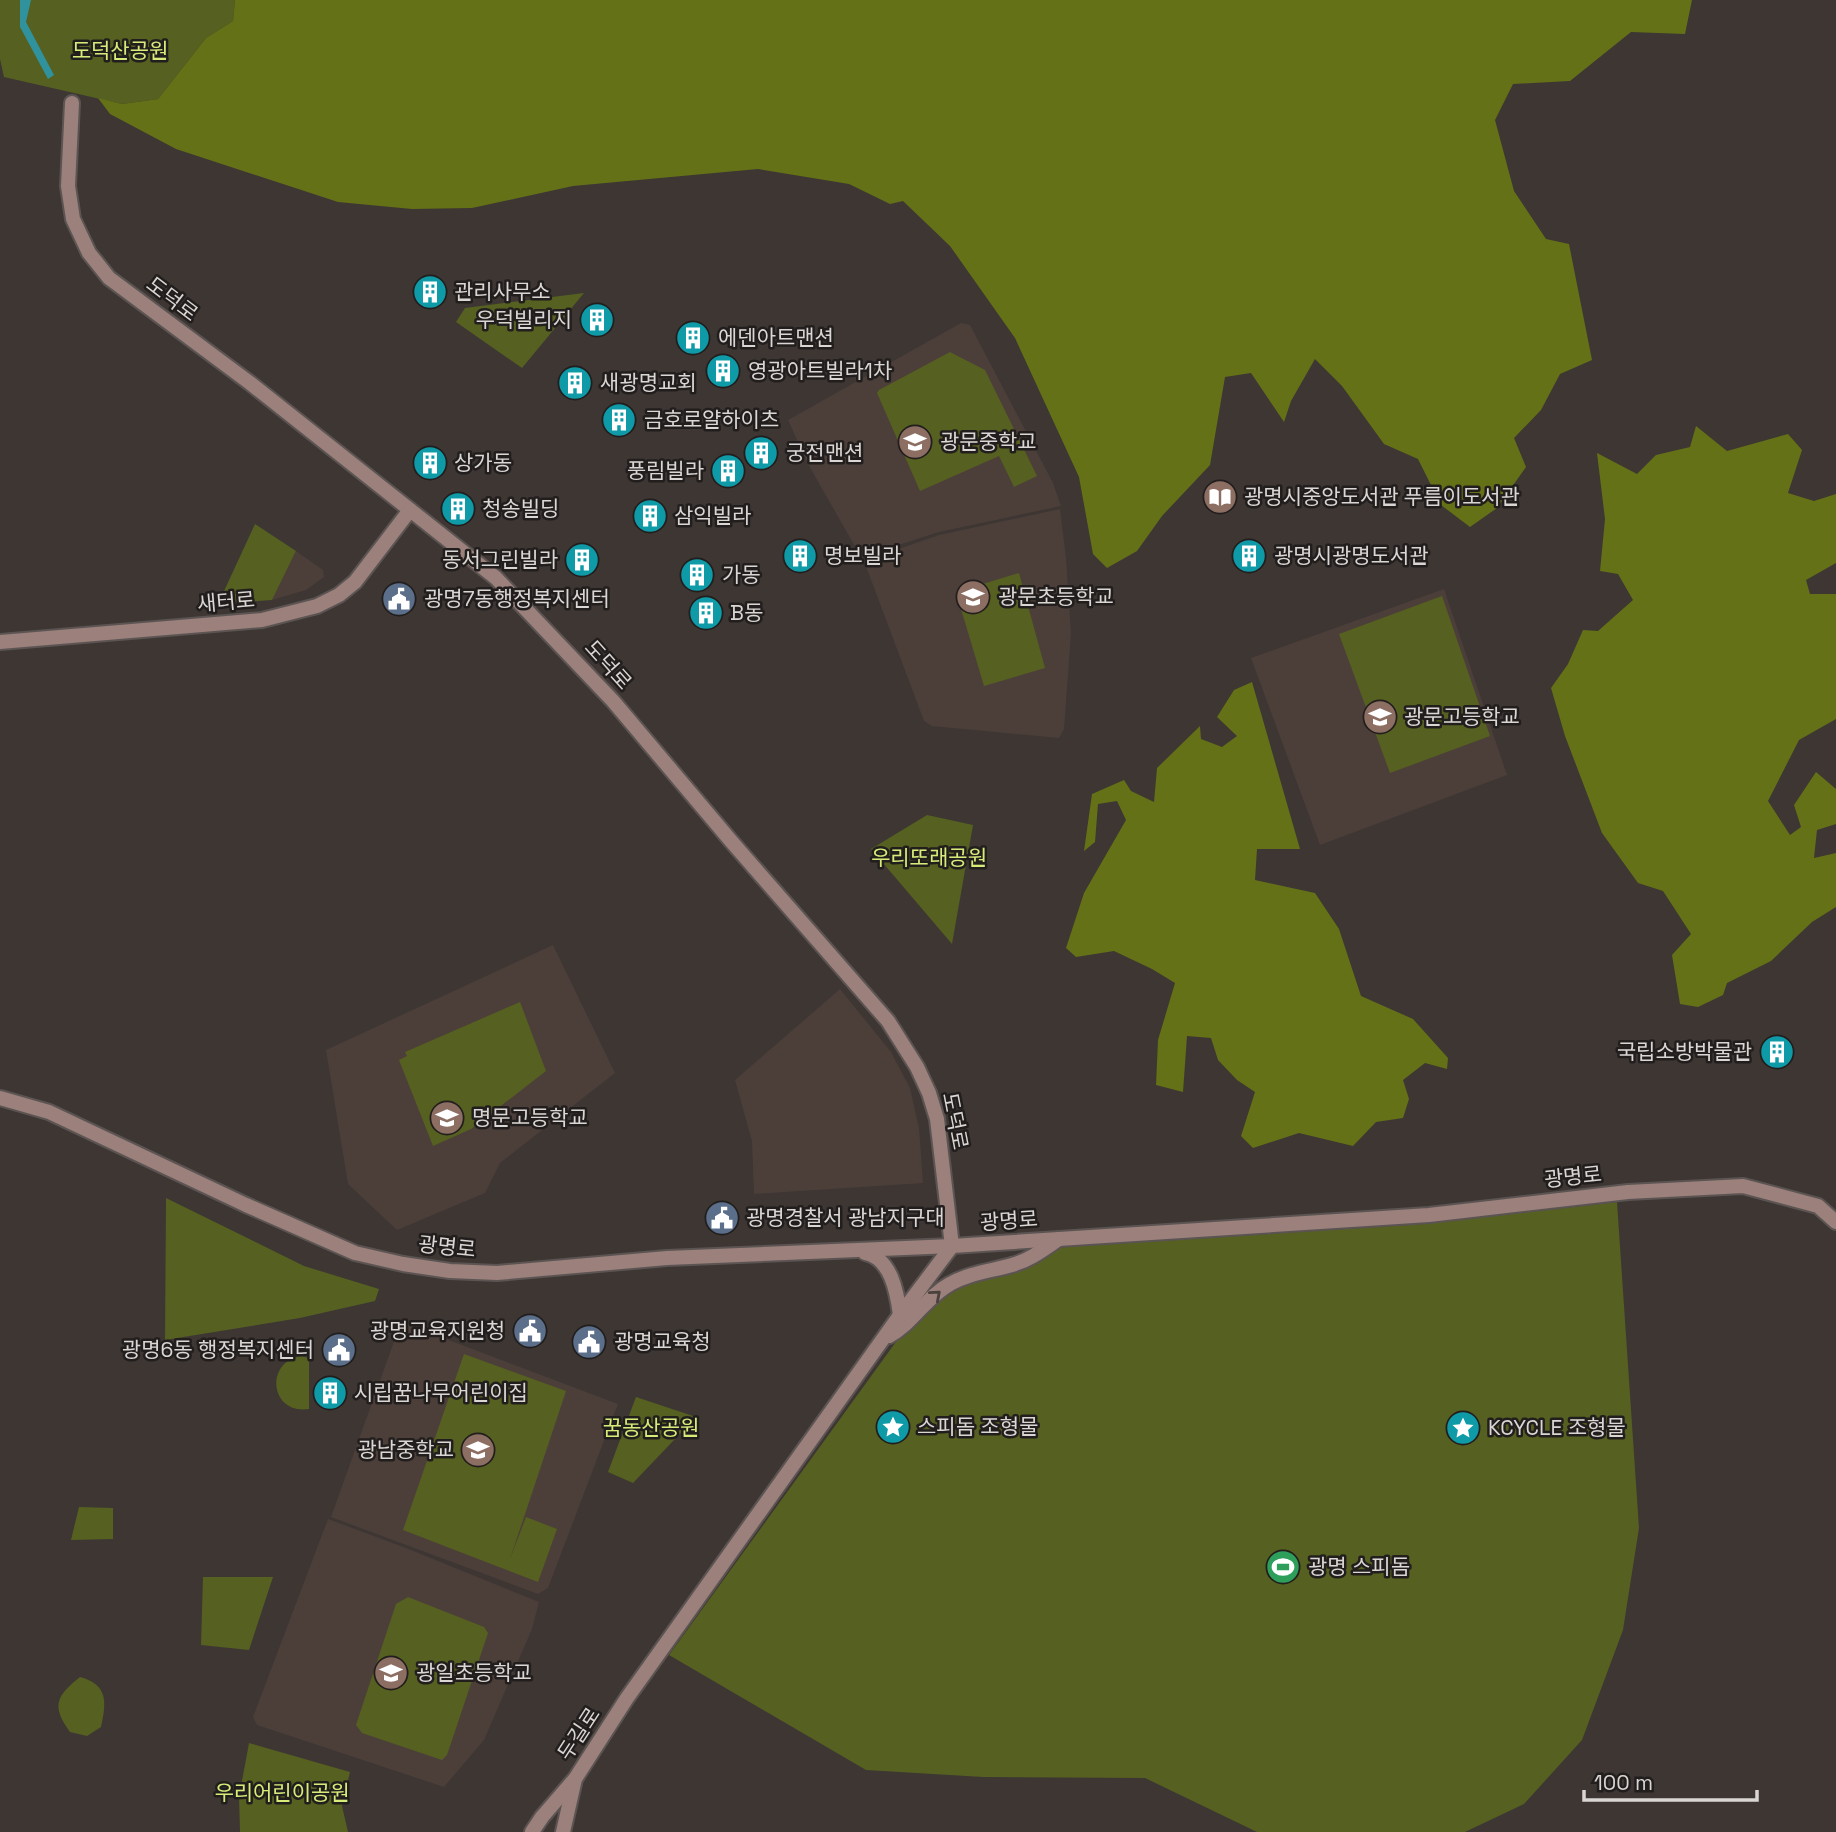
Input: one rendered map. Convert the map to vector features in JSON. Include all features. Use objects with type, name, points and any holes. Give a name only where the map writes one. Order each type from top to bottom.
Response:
[{"type":"street","name":"도덕로","points":[[72,103],[68,186],[73,219],[89,253],[110,278],[250,383],[496,578],[614,701],[731,841],[888,1021],[917,1067],[937,1119],[952,1246]]},
{"type":"street","name":"새터로","points":[[0,642],[262,620],[307,610],[340,595],[355,582],[410,510]]},
{"type":"street","name":"광명로","points":[[0,1098],[49,1112],[355,1253],[403,1264],[450,1270],[497,1273],[667,1258],[1060,1239],[1429,1215],[1628,1192],[1743,1186],[1818,1206],[1836,1222]]},
{"type":"street","points":[[885,1339],[902,1329],[926,1303],[950,1284],[1029,1259],[1060,1239]]},
{"type":"street","points":[[885,1339],[952,1246]]},
{"type":"street","points":[[853,1250],[876,1256],[884,1265],[892,1282],[900,1315]]},
{"type":"street","name":"두길로","points":[[563,1832],[575,1779],[649,1667],[885,1339]]},
{"type":"street","points":[[532,1832],[575,1779]]},
{"type":"shaded area","name":"광문중학교","points":[[961,323],[970,325],[1053,483],[1061,506],[939,532],[861,557],[808,464],[788,420]]},
{"type":"shaded area","name":"광문초등학교","points":[[1060,509],[1071,633],[1064,729],[1059,738],[932,726],[924,721],[864,561],[939,535]]},
{"type":"shaded area","points":[[296,551],[323,570],[324,577],[306,590],[272,600]]},
{"type":"shaded area","name":"광문고등학교","points":[[1444,589],[1507,775],[1320,845],[1251,658]]},
{"type":"shaded area","name":"명문고등학교","points":[[553,945],[615,1073],[500,1163],[485,1193],[397,1230],[348,1184],[326,1050]]},
{"type":"shaded area","points":[[840,989],[891,1052],[910,1088],[919,1128],[923,1183],[754,1194],[752,1141],[735,1080]]},
{"type":"shaded area","name":"광남중학교","points":[[401,1322],[618,1404],[548,1588],[538,1594],[331,1517]]},
{"type":"shaded area","name":"광일초등학교","points":[[328,1519],[539,1602],[532,1629],[484,1740],[444,1787],[257,1725],[253,1717]]},
{"type":"green space","name":"도덕산공원","points":[[0,0],[235,0],[233,21],[206,38],[158,99],[122,104],[4,77],[0,59]]},
{"type":"green space","points":[[235,0],[1692,0],[1685,34],[1631,32],[1570,81],[1513,84],[1495,120],[1514,191],[1546,239],[1569,244],[1592,360],[1560,374],[1541,410],[1514,438],[1526,467],[1497,508],[1470,527],[1441,505],[1418,459],[1384,444],[1342,386],[1315,359],[1291,401],[1284,422],[1251,373],[1225,377],[1210,465],[1162,516],[1137,551],[1107,568],[1093,554],[1079,477],[1015,338],[950,246],[903,201],[890,204],[849,184],[758,169],[573,186],[472,208],[412,209],[338,202],[176,149],[110,114],[98,98],[122,104],[158,99],[206,38],[233,21]]},
{"type":"green space","points":[[584,293],[522,368],[456,322],[465,308]]},
{"type":"green space","points":[[950,352],[985,370],[1037,476],[1014,487],[999,456],[920,491],[877,393]]},
{"type":"green space","points":[[1696,426],[1727,451],[1788,434],[1802,450],[1788,493],[1814,501],[1836,494],[1836,563],[1806,580],[1810,594],[1836,594],[1836,719],[1799,740],[1768,801],[1790,835],[1801,827],[1794,805],[1816,772],[1836,789],[1836,824],[1817,830],[1814,858],[1836,853],[1836,907],[1812,922],[1771,961],[1727,983],[1723,995],[1698,1007],[1680,1004],[1672,955],[1691,934],[1663,891],[1638,883],[1602,833],[1565,736],[1551,688],[1568,664],[1583,630],[1598,631],[1633,600],[1618,574],[1600,571],[1605,519],[1597,453],[1637,474],[1656,455],[1690,447]]},
{"type":"green space","points":[[255,524],[296,551],[272,600],[225,603],[231,596],[224,591]]},
{"type":"green space","points":[[1019,573],[1045,668],[984,686],[956,592]]},
{"type":"green space","points":[[1442,596],[1490,736],[1390,773],[1339,634]]},
{"type":"green space","points":[[1252,682],[1300,849],[1257,849],[1255,880],[1315,893],[1339,929],[1361,996],[1413,1019],[1448,1058],[1447,1069],[1425,1063],[1403,1080],[1409,1099],[1403,1118],[1376,1122],[1353,1146],[1299,1133],[1253,1148],[1241,1136],[1255,1092],[1237,1080],[1218,1060],[1211,1038],[1187,1036],[1183,1092],[1156,1085],[1158,1040],[1175,983],[1114,951],[1076,957],[1066,948],[1084,893],[1126,820],[1117,801],[1098,804],[1095,842],[1084,851],[1092,794],[1124,780],[1131,791],[1154,802],[1157,768],[1200,726],[1201,739],[1222,747],[1237,736],[1217,717],[1234,690]]},
{"type":"green space","name":"우리또래공원","points":[[927,815],[973,825],[952,944],[871,849]]},
{"type":"green space","points":[[520,1002],[546,1071],[471,1129],[433,1146],[399,1060],[407,1056],[405,1052]]},
{"type":"green space","points":[[166,1198],[304,1266],[379,1289],[375,1301],[300,1318],[165,1340]]},
{"type":"green space","points":[[1617,1202],[1639,1528],[1623,1630],[1582,1740],[1524,1804],[1465,1832],[1257,1832],[1145,1778],[983,1777],[866,1770],[669,1655],[940,1281],[1064,1247],[1423,1224]]},
{"type":"green space","points":[[464,1354],[566,1391],[510,1559],[526,1517],[557,1529],[538,1582],[403,1530]]},
{"type":"green space","points":[[301,1356],[309,1358],[309,1409],[296,1409],[286,1404],[276,1387],[281,1368],[289,1360]]},
{"type":"green space","name":"꿈동산공원","points":[[636,1397],[696,1417],[633,1483],[608,1472]]},
{"type":"green space","points":[[79,1507],[113,1508],[113,1539],[71,1540]]},
{"type":"green space","points":[[203,1577],[273,1577],[249,1650],[201,1645]]},
{"type":"green space","points":[[408,1597],[484,1627],[488,1633],[447,1755],[442,1760],[362,1733],[356,1725],[396,1604]]},
{"type":"green space","points":[[80,1677],[89,1680],[101,1690],[104,1703],[101,1727],[87,1736],[70,1732],[58,1708],[61,1696]]},
{"type":"green space","name":"우리어린이공원","points":[[249,1743],[350,1772],[342,1806],[348,1832],[240,1832],[239,1797]]},
{"type":"water","points":[[20,0],[31,0],[26,22],[54,75],[48,79],[20,27]]},
{"type":"place","name":"관리사무소","points":[[430,292]]},
{"type":"place","name":"우덕빌리지","points":[[597,320]]},
{"type":"place","name":"에덴아트맨션","points":[[693,338]]},
{"type":"place","name":"영광아트빌라1차","points":[[723,371]]},
{"type":"place","name":"새광명교회","points":[[575,383]]},
{"type":"place","name":"금호로얄하이츠","points":[[619,420]]},
{"type":"place","name":"광문중학교","points":[[915,442]]},
{"type":"place","name":"궁전맨션","points":[[761,453]]},
{"type":"place","name":"상가동","points":[[430,463]]},
{"type":"place","name":"풍림빌라","points":[[728,471]]},
{"type":"place","name":"광명시중앙도서관 푸름이도서관","points":[[1220,497]]},
{"type":"place","name":"청송빌딩","points":[[458,509]]},
{"type":"place","name":"삼익빌라","points":[[650,516]]},
{"type":"place","name":"명보빌라","points":[[800,556]]},
{"type":"place","name":"광명시광명도서관","points":[[1249,556]]},
{"type":"place","name":"동서그린빌라","points":[[582,560]]},
{"type":"place","name":"가동","points":[[697,575]]},
{"type":"place","name":"광문초등학교","points":[[973,597]]},
{"type":"place","name":"광명7동행정복지센터","points":[[399,599]]},
{"type":"place","name":"B동","points":[[706,613]]},
{"type":"place","name":"광문고등학교","points":[[1380,717]]},
{"type":"place","name":"국립소방박물관","points":[[1777,1052]]},
{"type":"place","name":"명문고등학교","points":[[447,1118]]},
{"type":"place","name":"광명경찰서 광남지구대","points":[[722,1218]]},
{"type":"place","name":"광명교육지원청","points":[[530,1331]]},
{"type":"place","name":"광명교육청","points":[[589,1342]]},
{"type":"place","name":"광명6동 행정복지센터","points":[[339,1350]]},
{"type":"place","name":"시립꿈나무어린이집","points":[[330,1393]]},
{"type":"place","name":"스피돔 조형물","points":[[893,1427]]},
{"type":"place","name":"KCYCLE 조형물","points":[[1463,1428]]},
{"type":"place","name":"광남중학교","points":[[478,1450]]},
{"type":"place","name":"광명 스피돔","points":[[1283,1567]]},
{"type":"place","name":"광일초등학교","points":[[391,1673]]}]
